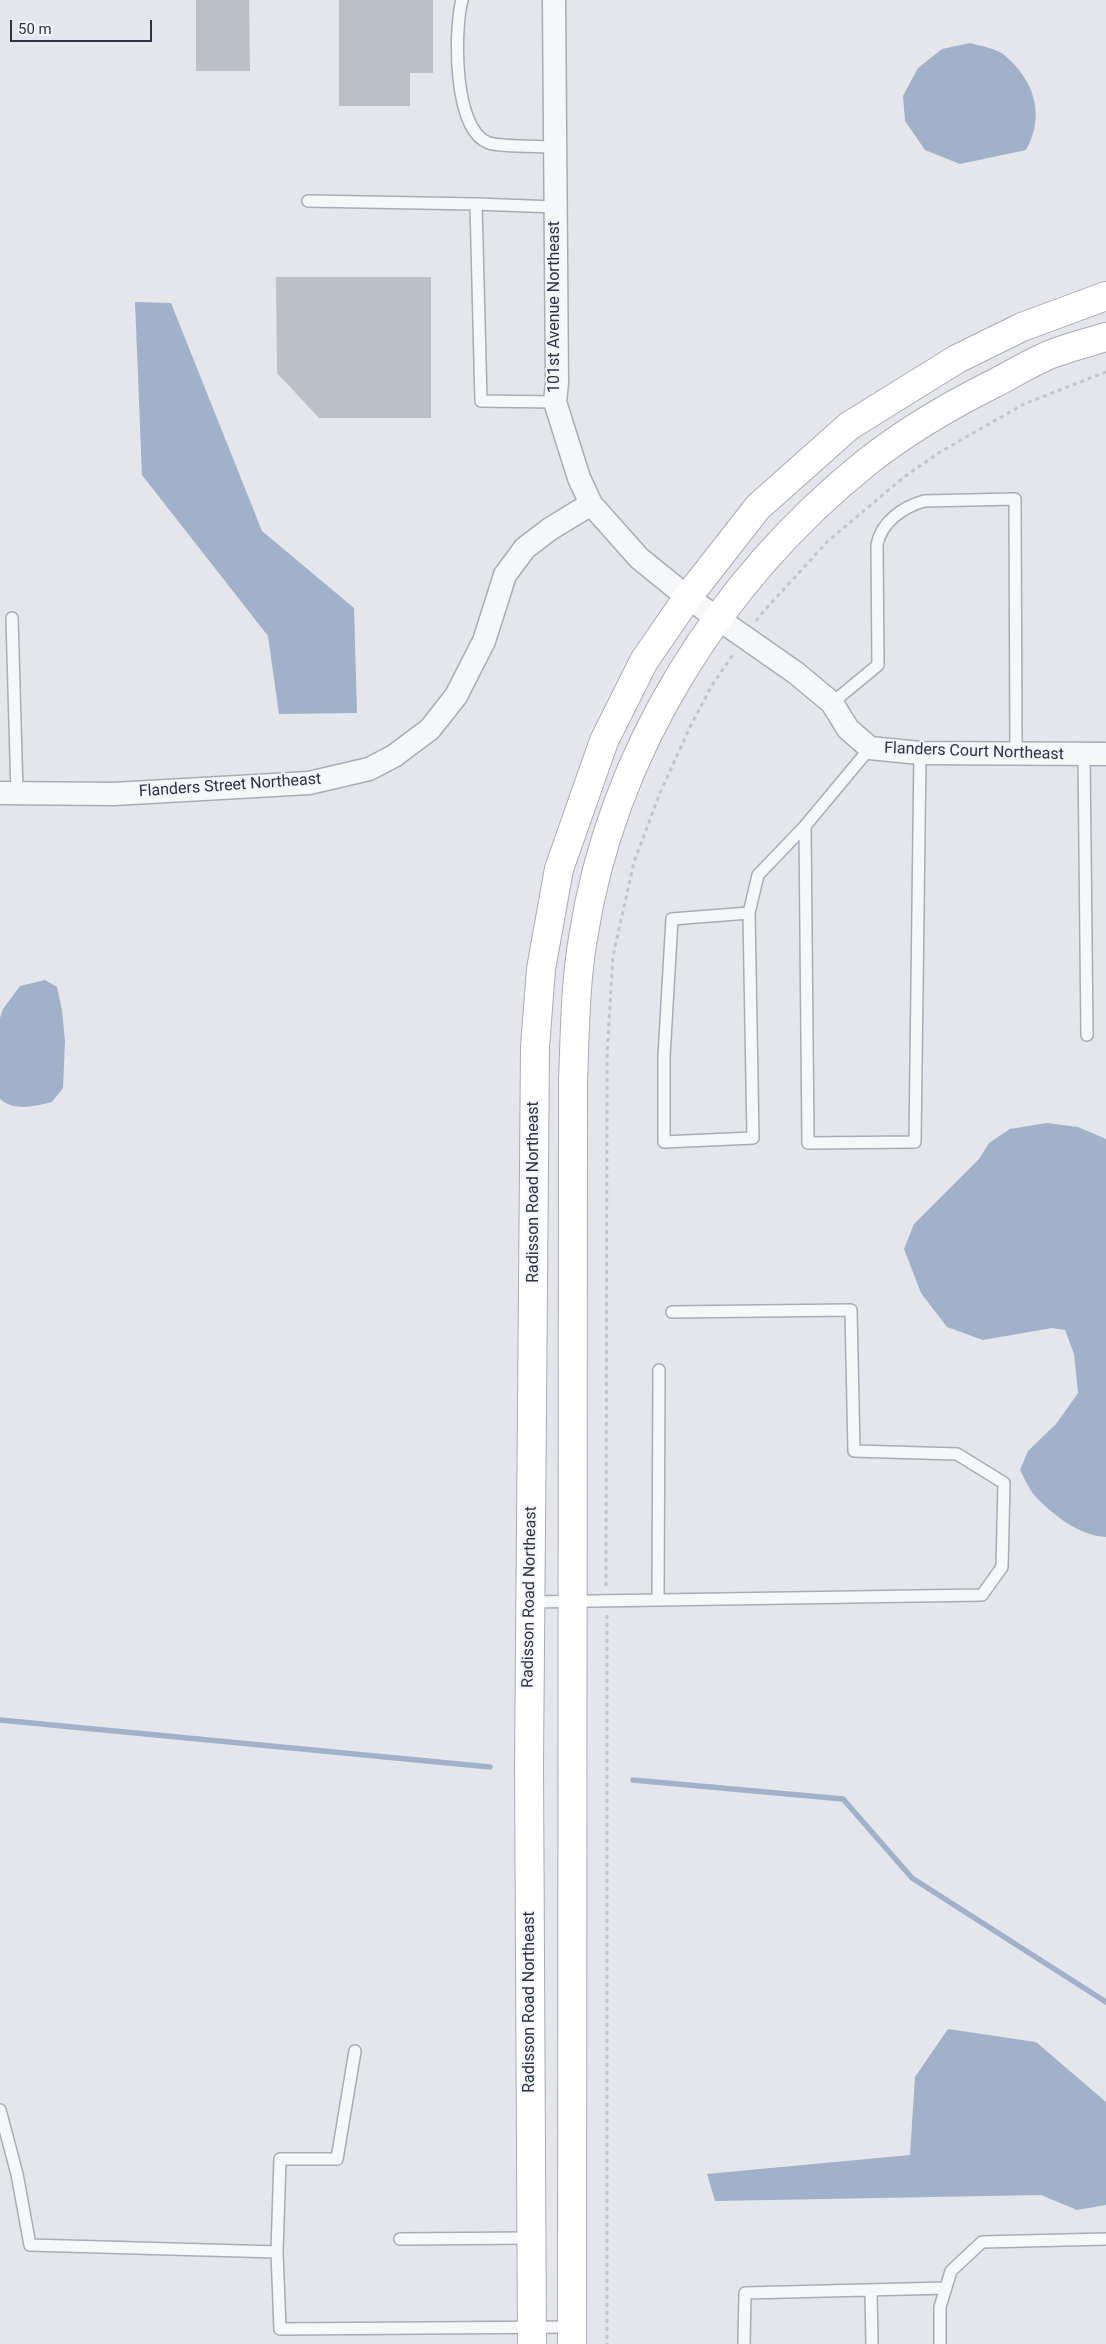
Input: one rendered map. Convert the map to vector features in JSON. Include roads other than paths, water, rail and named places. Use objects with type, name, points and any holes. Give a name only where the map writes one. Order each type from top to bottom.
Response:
[{"type":"main road","name":"Radisson Road Northeast","points":[[532,2336],[530,2238],[530,1602],[534,1047],[541,969],[559,869],[604,742],[644,661],[687,597],[758,507],[848,426],[965,355],[1022,327],[1106,296]]},
{"type":"main road","points":[[572,2336],[573,1081],[577,996],[583,938],[595,881],[614,814],[640,749],[672,688],[718,619],[754,570],[793,528],[868,461],[952,405],[1052,354],[1106,337]]},
{"type":"street","name":"101st Avenue Northeast","points":[[554,0],[556,402],[579,478],[591,504],[639,558],[687,597]]},
{"type":"street","name":"Flanders Street Northeast","points":[[8,793],[114,794],[309,783],[369,769],[394,756],[430,729],[456,696],[484,641],[505,575],[525,548],[550,528],[591,504]]},
{"type":"street","name":"Flanders Court Northeast","points":[[687,597],[796,673],[832,703],[848,729],[870,748],[920,753],[1095,754]]},
{"type":"lane","points":[[462,0],[457,46],[462,98],[470,128],[488,143],[554,147]]},
{"type":"lane","points":[[308,201],[555,206]]},
{"type":"lane","points":[[476,204],[481,401],[556,402]]},
{"type":"lane","points":[[832,703],[878,665],[877,545],[879,534],[886,524],[911,504],[924,501],[1015,499],[1016,754]]},
{"type":"lane","points":[[8,793],[12,618]]},
{"type":"lane","points":[[749,913],[672,920],[664,1056],[664,1142],[753,1138],[749,913],[758,875],[805,826],[870,748]]},
{"type":"lane","points":[[805,826],[808,1143],[916,1142],[920,753]]},
{"type":"lane","points":[[1087,1035],[1095,754]]},
{"type":"lane","points":[[530,1602],[982,1594],[1002,1567],[1004,1483],[957,1454],[854,1451],[851,1310],[672,1312]]},
{"type":"lane","points":[[658,1600],[659,1370]]},
{"type":"lane","points":[[355,2051],[337,2159],[280,2159],[277,2252],[280,2329],[572,2336]]},
{"type":"lane","points":[[0,2110],[17,2174],[30,2245],[277,2252]]},
{"type":"lane","points":[[400,2240],[530,2238]]},
{"type":"lane","points":[[940,2344],[940,2307],[951,2271],[982,2242],[1106,2239]]},
{"type":"lane","points":[[744,2344],[745,2293],[946,2288]]},
{"type":"lane","points":[[871,2290],[872,2344]]},
{"type":"water","points":[[970,43],[1000,52],[1014,64],[1029,86],[1034,98],[1035,124],[1026,150],[960,164],[925,150],[905,121],[903,96],[918,68],[942,49]]},
{"type":"water","points":[[135,302],[171,303],[262,531],[354,608],[357,713],[279,714],[268,636],[142,475]]},
{"type":"water","points":[[45,980],[57,987],[62,1010],[65,1041],[63,1088],[52,1102],[25,1107],[12,1106],[0,1099],[0,1018],[3,1009],[20,986]]},
{"type":"water","points":[[1047,1123],[1078,1127],[1106,1139],[1106,1537],[1086,1533],[1059,1517],[1043,1504],[1029,1488],[1020,1470],[1028,1451],[1056,1424],[1078,1393],[1074,1354],[1065,1330],[1052,1328],[983,1340],[947,1327],[921,1293],[904,1249],[914,1224],[979,1159],[989,1143],[1010,1129]]},
{"type":"water","points":[[948,2029],[1036,2042],[1106,2102],[1106,2205],[1077,2210],[1041,2195],[715,2201],[707,2174],[910,2155],[915,2077]]},
{"type":"waterway","points":[[0,1720],[490,1767]]},
{"type":"waterway","points":[[633,1780],[843,1799],[912,1878],[1106,2002]]}]
